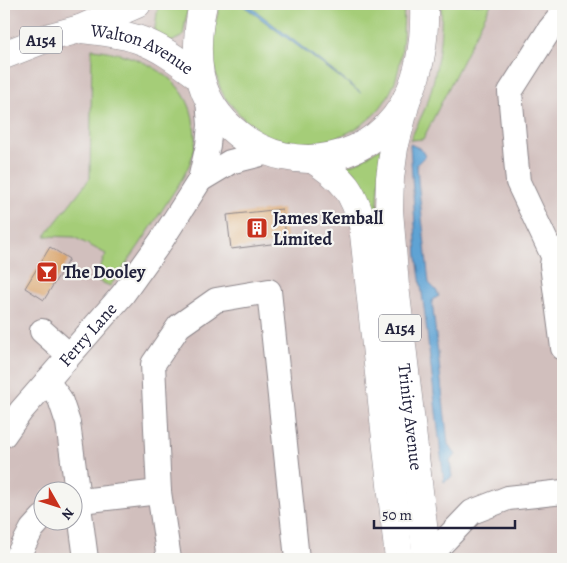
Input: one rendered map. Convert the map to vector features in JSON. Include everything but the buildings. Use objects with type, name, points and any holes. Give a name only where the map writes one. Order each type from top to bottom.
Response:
[{"type":"main road","name":"Walton Avenue","points":[[4,54],[50,37],[80,29],[137,4]]},
{"type":"main road","points":[[203,4],[197,48],[204,88],[216,113],[246,141],[285,157],[314,160],[338,155],[357,148],[376,136],[390,123],[407,98],[417,72],[422,40],[424,4]]},
{"type":"main road","name":"Walton Avenue","points":[[80,29],[135,38],[149,44],[173,57],[204,88]]},
{"type":"main road","name":"Trinity Avenue","points":[[407,98],[394,148],[390,178],[389,210],[396,295],[427,559]]},
{"type":"main road","name":"Trinity Avenue","points":[[314,160],[340,180],[350,191],[363,225],[399,559]]},
{"type":"street","points":[[563,12],[510,92],[518,182],[558,252],[552,265],[563,348]]},
{"type":"street","name":"Ferry Lane","points":[[4,435],[21,411],[134,280],[200,180],[208,146],[210,125],[204,88]]},
{"type":"street","name":"Ferry Lane","points":[[200,180],[230,162],[269,152]]},
{"type":"street","points":[[169,559],[159,492],[154,364],[179,326],[216,300],[269,291],[297,559]]},
{"type":"street","points":[[42,331],[70,355]]},
{"type":"street","points":[[47,381],[60,398],[65,411],[73,480]]},
{"type":"street","points":[[82,501],[159,492]]},
{"type":"street","points":[[427,559],[472,512],[508,498],[563,492]]},
{"type":"street","points":[[16,559],[32,529]]},
{"type":"street","points":[[81,530],[86,559]]},
{"type":"shaded area","points":[[4,4],[563,4],[563,559],[4,559]]},
{"type":"green space","points":[[163,4],[182,4],[188,7],[183,36],[169,43],[154,35],[158,6]]},
{"type":"green space","points":[[220,4],[404,4],[402,52],[397,75],[388,96],[377,111],[364,123],[348,133],[330,139],[312,143],[294,143],[276,139],[259,131],[245,120],[226,99],[218,82],[212,40]]},
{"type":"green space","points":[[441,4],[491,4],[423,139],[410,140],[428,101],[434,78],[439,53]]},
{"type":"green space","points":[[92,49],[109,51],[143,62],[158,70],[172,81],[183,94],[191,109],[195,136],[193,154],[183,178],[110,286],[94,279],[106,254],[74,237],[45,236],[90,178]]},
{"type":"green space","points":[[382,147],[377,214],[369,214],[342,168],[356,163]]},
{"type":"water","points":[[241,4],[247,4],[361,93]]},
{"type":"water","points":[[410,144],[421,149],[425,156],[417,164],[418,180],[429,283],[439,296],[432,300],[448,444],[456,455],[450,461],[452,477],[444,482],[417,257]]},
{"type":"place","name":"James Kemball Limited","points":[[257,228]]},
{"type":"place","name":"The Dooley","points":[[47,272]]}]
